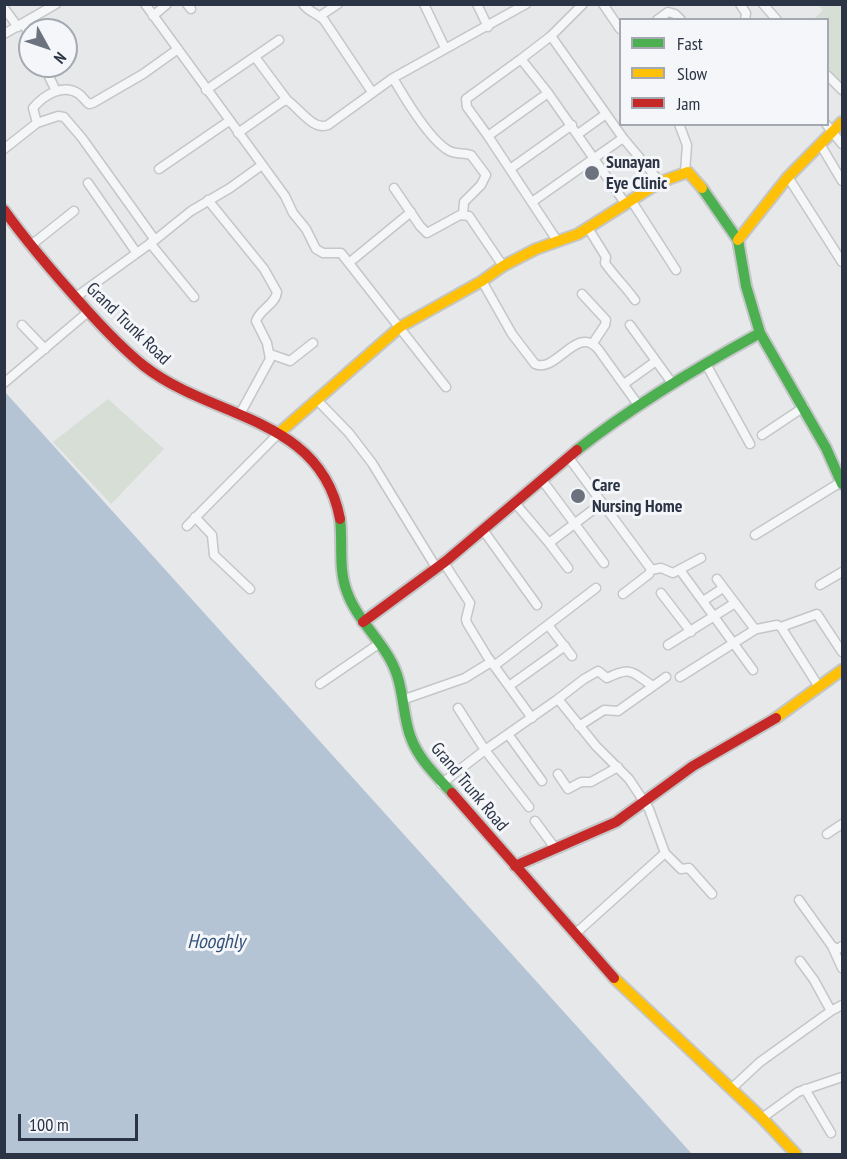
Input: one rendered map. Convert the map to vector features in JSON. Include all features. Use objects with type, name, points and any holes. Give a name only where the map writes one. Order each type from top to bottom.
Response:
[{"type":"main road","points":[[738,240],[762,206],[820,144],[830,128],[843,122]]},
{"type":"main road","points":[[279,433],[400,327],[482,281],[503,266],[536,249],[588,228],[660,182],[688,172],[695,178],[738,240],[746,286],[760,333],[804,407],[841,480]]},
{"type":"main road","name":"Grand Trunk Road","points":[[4,210],[30,246],[88,312],[155,375],[185,392],[240,414],[279,433],[311,457],[328,481],[340,516],[343,581],[363,622],[380,643],[397,675],[414,746],[424,763],[621,986],[762,1118],[796,1155]]},
{"type":"main road","points":[[363,622],[401,597],[568,458],[639,406],[672,383],[760,333]]},
{"type":"main road","points":[[515,866],[607,826],[693,766],[779,716],[843,670]]},
{"type":"street","points":[[33,18],[56,4]]},
{"type":"street","points":[[145,4],[285,196],[316,249],[323,253],[341,253],[350,262],[446,387]]},
{"type":"street","points":[[153,15],[167,4]]},
{"type":"street","points":[[303,4],[314,15],[320,16],[338,4]]},
{"type":"street","points":[[424,4],[445,48]]},
{"type":"street","points":[[477,4],[488,27]]},
{"type":"street","points":[[255,57],[287,100],[316,125],[323,127],[393,78],[526,4]]},
{"type":"street","points":[[558,242],[467,106],[466,99],[551,36],[583,4]]},
{"type":"street","points":[[603,4],[619,26]]},
{"type":"street","points":[[740,4],[746,13],[745,18]]},
{"type":"street","points":[[763,4],[775,18]]},
{"type":"street","points":[[4,8],[18,22]]},
{"type":"street","points":[[660,18],[668,12],[679,18]]},
{"type":"street","points":[[320,16],[372,92]]},
{"type":"street","points":[[4,34],[18,27]]},
{"type":"street","points":[[551,36],[623,138],[660,182]]},
{"type":"street","points":[[206,90],[279,40]]},
{"type":"street","points":[[37,123],[33,108],[56,90],[77,92],[89,104],[93,103],[143,74],[178,49]]},
{"type":"street","points":[[521,59],[572,125],[676,270]]},
{"type":"street","points":[[829,77],[843,90]]},
{"type":"street","points":[[50,78],[56,90]]},
{"type":"street","points":[[393,78],[414,113],[435,139],[453,153],[471,155],[486,175],[481,185],[464,202],[463,215]]},
{"type":"street","points":[[488,136],[548,93]]},
{"type":"street","points":[[238,133],[287,100]]},
{"type":"street","points":[[578,134],[606,114]]},
{"type":"street","points":[[4,149],[37,123],[58,116],[64,117],[82,138],[152,241],[194,297]]},
{"type":"street","points":[[159,169],[229,120]]},
{"type":"street","points":[[510,169],[572,125]]},
{"type":"street","points":[[681,126],[687,145],[684,172]]},
{"type":"street","points":[[830,128],[843,144]]},
{"type":"street","points":[[532,202],[623,138]]},
{"type":"street","points":[[820,144],[843,181]]},
{"type":"street","points":[[76,297],[191,210],[230,188],[262,165]]},
{"type":"street","points":[[788,177],[843,262]]},
{"type":"street","points":[[88,183],[136,252]]},
{"type":"street","points":[[394,188],[420,226],[428,233],[466,214],[472,219],[503,266]]},
{"type":"street","points":[[208,200],[264,269],[278,292],[275,300],[261,312],[256,321],[270,354],[265,370],[240,414]]},
{"type":"street","points":[[30,246],[74,211]]},
{"type":"street","points":[[350,262],[411,212]]},
{"type":"street","points":[[588,228],[606,257],[605,263],[635,300]]},
{"type":"street","points":[[482,281],[512,334],[535,364],[543,366],[581,343],[587,341],[593,343],[639,406]]},
{"type":"street","points":[[582,294],[606,320],[593,343]]},
{"type":"street","points":[[4,383],[88,312]]},
{"type":"street","points":[[22,325],[45,349]]},
{"type":"street","points":[[630,325],[672,383]]},
{"type":"street","points":[[270,354],[290,361],[313,343]]},
{"type":"street","points":[[624,384],[656,361]]},
{"type":"street","points":[[706,364],[750,444]]},
{"type":"street","points":[[317,400],[349,433],[372,463],[440,566],[470,603],[467,623],[532,718]]},
{"type":"street","points":[[762,435],[804,407]]},
{"type":"street","points":[[187,526],[279,433]]},
{"type":"street","points":[[568,458],[651,570]]},
{"type":"street","points":[[542,480],[604,563]]},
{"type":"street","points":[[755,535],[841,480]]},
{"type":"street","points":[[514,503],[568,568]]},
{"type":"street","points":[[549,543],[602,503]]},
{"type":"street","points":[[195,517],[212,535],[214,555],[250,589]]},
{"type":"street","points":[[483,530],[537,605]]},
{"type":"street","points":[[623,594],[651,570],[661,568],[673,573],[701,558]]},
{"type":"street","points":[[680,570],[753,670]]},
{"type":"street","points":[[820,585],[843,572]]},
{"type":"street","points":[[717,579],[756,629]]},
{"type":"street","points":[[402,700],[465,678],[493,664],[596,588]]},
{"type":"street","points":[[703,601],[723,588]]},
{"type":"street","points":[[661,593],[691,632]]},
{"type":"street","points":[[668,645],[735,603]]},
{"type":"street","points":[[680,677],[756,629],[777,625],[781,627],[818,614],[843,652]]},
{"type":"street","points":[[548,625],[572,656]]},
{"type":"street","points":[[781,627],[819,687]]},
{"type":"street","points":[[320,684],[380,643]]},
{"type":"street","points":[[509,686],[565,646]]},
{"type":"street","points":[[441,784],[485,750],[598,671],[607,678],[627,670],[653,686]]},
{"type":"street","points":[[579,726],[604,710],[618,711],[666,677]]},
{"type":"street","points":[[558,699],[579,726],[629,779],[644,801],[665,853],[681,869],[689,868],[712,894]]},
{"type":"street","points":[[458,708],[485,750],[529,807]]},
{"type":"street","points":[[508,734],[542,781]]},
{"type":"street","points":[[558,774],[568,789],[581,782],[591,782],[618,767]]},
{"type":"street","points":[[535,821],[555,848]]},
{"type":"street","points":[[827,834],[843,824]]},
{"type":"street","points":[[575,934],[665,853]]},
{"type":"street","points":[[799,900],[832,946],[843,968]]},
{"type":"street","points":[[832,946],[838,949],[843,946]]},
{"type":"street","points":[[800,961],[814,980],[831,1011]]},
{"type":"street","points":[[731,1089],[760,1062],[831,1011],[843,1005]]},
{"type":"street","points":[[762,1118],[805,1089],[827,1084],[843,1077]]},
{"type":"street","points":[[805,1089],[831,1132]]},
{"type":"shaded area","points":[[822,5],[842,5],[842,87],[829,74],[829,18],[815,18],[823,10],[820,7]]},
{"type":"shaded area","points":[[108,399],[164,449],[111,504],[53,442]]},
{"type":"water","name":"Hooghly","points":[[5,392],[692,1154],[5,1154]]},
{"type":"traffic: fast","points":[[702,188],[738,240],[746,286],[760,333],[826,448],[842,484]]},
{"type":"traffic: fast","points":[[577,450],[666,388],[760,333]]},
{"type":"traffic: fast","points":[[340,519],[342,565],[347,592],[358,614],[387,653],[397,675],[406,723],[414,746],[452,793]]},
{"type":"traffic: slow","points":[[738,240],[787,178],[842,122]]},
{"type":"traffic: slow","points":[[279,433],[400,327],[482,281],[503,266],[536,249],[578,234],[660,182],[688,172],[702,188]]},
{"type":"traffic: slow","points":[[776,718],[842,670]]},
{"type":"traffic: slow","points":[[614,978],[762,1118],[796,1154]]},
{"type":"traffic: jam","points":[[4,210],[75,297],[114,339],[144,366],[171,384],[261,424],[288,440],[311,459],[329,485],[340,519]]},
{"type":"traffic: jam","points":[[363,622],[446,561],[577,450]]},
{"type":"traffic: jam","points":[[515,866],[616,822],[693,766],[776,718]]},
{"type":"traffic: jam","points":[[452,793],[614,978]]},
{"type":"place","name":"Sunayan Eye Clinic","points":[[592,173]]},
{"type":"place","name":"Care Nursing Home","points":[[578,496]]}]
